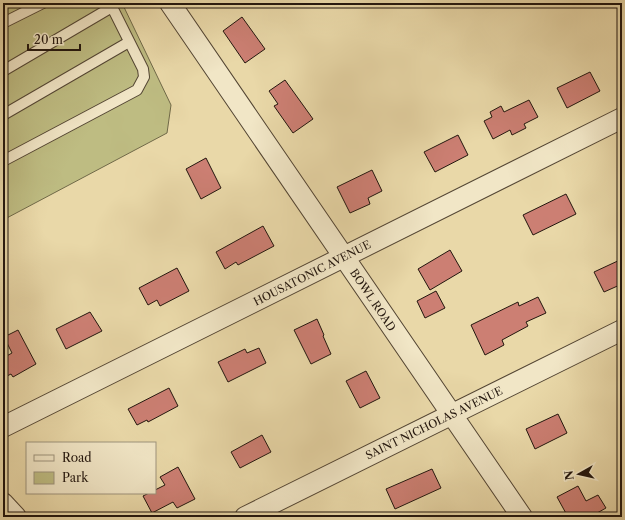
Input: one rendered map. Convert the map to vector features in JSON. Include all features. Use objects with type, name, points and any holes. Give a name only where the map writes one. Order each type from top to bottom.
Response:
[{"type":"street","name":"BOWL ROAD","points":[[170,3],[522,517]]},
{"type":"street","name":"HOUSATONIC AVENUE","points":[[3,427],[622,118]]},
{"type":"street","name":"SAINT NICHOLAS AVENUE","points":[[245,517],[622,330]]},
{"type":"street","points":[[3,503],[16,517]]},
{"type":"lane","points":[[3,23],[44,3]]},
{"type":"lane","points":[[3,71],[110,5],[143,69],[144,77],[137,90],[3,161]]},
{"type":"lane","points":[[3,115],[129,42]]},
{"type":"green space","points":[[10,3],[122,3],[171,105],[167,133],[3,220],[3,6]]},
{"type":"building","points":[[242,17],[265,49],[245,63],[223,31]]},
{"type":"building","points":[[590,72],[600,91],[567,108],[557,88]]},
{"type":"building","points":[[285,80],[313,119],[293,133],[274,106],[278,104],[269,91]]},
{"type":"building","points":[[529,100],[538,117],[524,124],[526,128],[512,135],[510,130],[493,139],[484,121],[492,117],[490,112],[501,106],[504,112]]},
{"type":"building","points":[[458,135],[468,155],[435,172],[424,152]]},
{"type":"building","points":[[206,158],[221,188],[201,199],[186,169]]},
{"type":"building","points":[[372,170],[382,191],[368,198],[370,204],[350,213],[337,187]]},
{"type":"building","points":[[566,194],[576,214],[533,235],[523,215]]},
{"type":"building","points":[[263,226],[274,246],[238,265],[236,262],[225,269],[216,252]]},
{"type":"building","points":[[450,250],[462,271],[430,290],[418,269]]},
{"type":"building","points":[[622,259],[622,284],[604,292],[594,272]]},
{"type":"building","points":[[177,268],[189,291],[160,306],[157,300],[148,305],[139,288]]},
{"type":"building","points":[[436,291],[445,308],[425,318],[417,301]]},
{"type":"building","points":[[538,297],[546,313],[526,322],[528,326],[502,340],[504,345],[485,355],[471,325],[518,302],[519,306]]},
{"type":"building","points":[[90,312],[102,331],[66,349],[56,329]]},
{"type":"building","points":[[317,319],[331,354],[311,364],[294,330]]},
{"type":"building","points":[[18,330],[36,364],[13,377],[11,374],[3,378],[3,358],[12,353],[4,337]]},
{"type":"building","points":[[259,348],[266,363],[228,382],[218,362],[245,349],[247,353]]},
{"type":"building","points":[[366,371],[380,398],[360,408],[346,381]]},
{"type":"building","points":[[169,388],[178,406],[148,422],[147,420],[137,425],[128,409]]},
{"type":"building","points":[[558,414],[567,433],[535,449],[526,429]]},
{"type":"building","points":[[262,435],[271,452],[240,468],[231,452]]},
{"type":"building","points":[[178,467],[195,499],[177,508],[173,502],[152,513],[143,496],[147,494],[156,494],[156,490],[165,485],[160,477]]},
{"type":"building","points":[[432,469],[441,488],[395,509],[386,489]]},
{"type":"building","points":[[578,486],[586,501],[598,495],[606,508],[590,517],[568,517],[557,497]]}]
